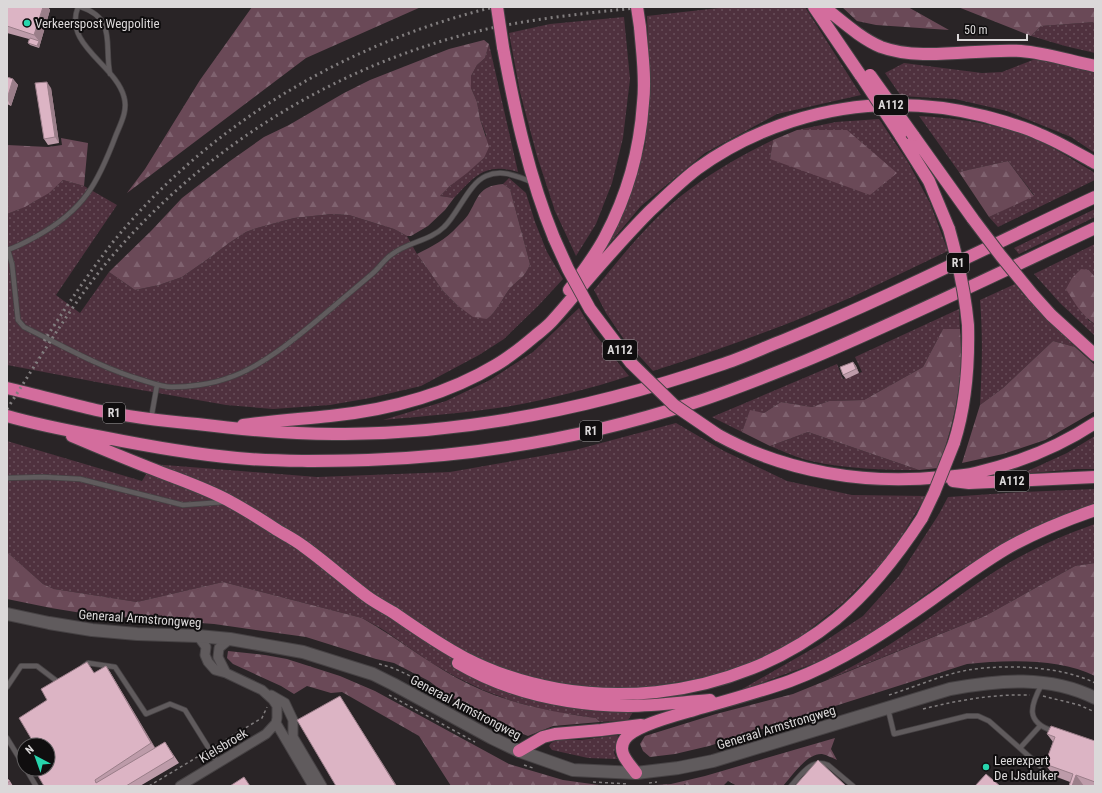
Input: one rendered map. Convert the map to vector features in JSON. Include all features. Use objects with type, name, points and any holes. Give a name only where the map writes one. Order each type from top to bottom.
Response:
[{"type":"highway","name":"A112","points":[[497,7],[503,47],[519,127],[534,183],[554,238],[568,269],[590,309],[631,363],[674,405],[718,435],[759,455],[789,465],[817,471],[876,479],[928,479],[969,483],[1095,477]]},
{"type":"highway","points":[[530,340],[548,319],[590,261],[604,238],[619,208],[631,171],[639,137],[644,102],[644,74],[637,7]]},
{"type":"highway","name":"A112","points":[[819,8],[866,75],[913,134],[1001,256],[1051,315],[1095,355]]},
{"type":"highway","points":[[819,8],[860,36],[881,47],[897,51],[926,54],[1021,51],[1044,54],[1095,66]]},
{"type":"highway","points":[[367,597],[440,645],[467,659],[523,681],[561,689],[592,693],[661,692],[718,680],[749,669],[776,657],[822,630],[855,603],[908,540],[922,518],[934,493],[954,443],[966,394],[968,365],[968,325],[962,278],[949,229],[929,181],[900,135],[866,75]]},
{"type":"highway","points":[[222,427],[274,420],[331,416],[401,404],[458,385],[495,366],[518,350],[552,322],[617,245],[680,183],[698,169],[735,146],[768,130],[797,120],[832,111],[865,106],[896,104],[926,106],[968,112],[1003,121],[1038,133],[1072,150],[1095,164]]},
{"type":"highway","name":"R1","points":[[7,388],[96,410],[151,419],[289,433],[345,434],[452,428],[538,414],[617,396],[722,364],[824,324],[967,259],[1093,198]]},
{"type":"highway","name":"R1","points":[[7,416],[51,427],[170,451],[238,458],[288,461],[340,461],[416,458],[516,447],[554,440],[642,419],[694,403],[753,382],[848,343],[1095,228]]},
{"type":"highway","points":[[928,479],[973,474],[1012,463],[1047,450],[1078,434],[1095,423]]},
{"type":"highway","points":[[51,427],[231,502],[301,544],[367,597],[390,619],[437,651],[462,666],[519,690],[558,699],[629,706],[670,704],[714,699],[768,687]]},
{"type":"highway","points":[[519,751],[543,737],[555,734],[631,727],[660,720],[789,681],[820,668],[853,650],[899,622],[974,570],[1033,534],[1095,510]]},
{"type":"highway","points":[[636,773],[622,754],[622,747],[625,739],[638,729],[660,720]]},
{"type":"street","name":"Generaal Armstrongweg","points":[[7,614],[92,630],[137,634],[198,636],[209,642],[230,639],[303,652],[374,674],[492,738],[519,751],[573,770],[636,773],[678,768],[713,760],[950,689],[985,682],[1010,681],[1043,683],[1069,688],[1095,698]]},
{"type":"street","points":[[226,673],[218,657],[219,648],[230,639]]},
{"type":"street","points":[[219,648],[209,642],[205,655],[208,662],[215,670],[226,673],[285,703],[292,720],[293,737],[322,786]]},
{"type":"street","points":[[262,690],[277,706],[276,723],[313,786]]},
{"type":"street","points":[[276,723],[292,720]]},
{"type":"street","name":"Kielsbroek","points":[[180,786],[266,734],[276,723]]},
{"type":"lane","points":[[78,7],[75,20],[76,28],[81,40],[120,86],[125,98],[126,109],[103,168],[86,197],[68,216],[49,229],[8,250],[12,264],[18,320],[24,326],[121,374],[157,385],[172,387],[206,384],[228,378],[249,369],[276,352],[312,325],[392,254],[432,236],[444,228],[458,211],[474,184],[484,176],[494,173],[508,173],[534,183]]},
{"type":"lane","points":[[81,7],[90,10],[104,23],[108,36],[108,61],[111,76]]},
{"type":"lane","points":[[151,419],[157,385]]},
{"type":"lane","points":[[7,478],[43,477],[80,479],[184,505],[231,502]]},
{"type":"lane","points":[[82,667],[88,663],[115,667],[146,714],[170,704],[185,710],[218,763]]},
{"type":"lane","points":[[7,687],[21,666],[37,666],[58,682],[64,678]]},
{"type":"lane","points":[[1043,683],[1034,699],[1032,710],[1036,722],[1040,726],[1059,733]]},
{"type":"lane","points":[[888,707],[894,734],[968,716],[978,716],[984,718],[994,724],[1040,766]]},
{"type":"lane","points":[[1020,748],[1040,726]]},
{"type":"lane","points":[[7,738],[16,753]]},
{"type":"lane","points":[[791,786],[807,769],[814,764],[824,763],[853,786]]},
{"type":"lane","points":[[31,777],[36,786]]},
{"type":"shaded area","points":[[728,7],[805,7],[861,95],[777,114],[705,153],[641,206],[598,257],[621,218],[645,146],[650,85],[647,16]]},
{"type":"shaded area","points":[[624,17],[630,79],[623,138],[612,183],[596,224],[576,256],[555,211],[537,156],[520,92],[509,33],[550,24]]},
{"type":"shaded area","points":[[1095,22],[1095,53],[1031,36],[1041,26]]},
{"type":"shaded area","points":[[489,44],[518,172],[507,169],[489,170],[475,177],[454,198],[440,196],[484,158],[486,135],[480,119],[477,102],[471,88],[471,76],[477,65],[485,58]]},
{"type":"shaded area","points":[[1038,58],[1095,73],[1095,153],[1071,137],[1007,111],[955,99],[901,96],[885,73],[904,63],[982,73],[1002,72]]},
{"type":"shaded area","points":[[919,116],[974,122],[1014,131],[1053,148],[1095,173],[1095,180],[998,227],[989,217],[1034,195],[1008,161],[959,172]]},
{"type":"shaded area","points":[[879,119],[908,162],[930,203],[948,251],[852,297],[803,317],[728,346],[653,371],[623,338],[606,313],[594,290],[635,241],[657,217],[681,196],[726,165],[773,140],[770,159],[847,130],[797,130],[836,122]]},
{"type":"shaded area","points":[[509,178],[526,193],[535,222],[547,252],[563,279],[504,339],[479,355],[421,386],[370,398],[330,405],[273,409],[226,405],[7,365],[7,214],[37,200],[63,180],[84,186],[117,205],[56,295],[80,313],[109,272],[135,290],[159,285],[182,277],[246,232],[294,218],[331,214],[349,215],[394,229],[407,236],[417,254],[443,291],[457,305],[487,319],[511,287],[526,273],[530,264],[510,189],[503,184]]},
{"type":"shaded area","points":[[1095,209],[1095,217],[1019,254],[1014,248]]},
{"type":"shaded area","points":[[1095,244],[1095,277],[1089,270],[1088,320],[1095,324],[1095,336],[1060,303],[1034,274]]},
{"type":"shaded area","points":[[1015,284],[1026,298],[1028,297],[1075,347],[1053,341],[1003,388],[980,405],[982,327],[980,300]]},
{"type":"shaded area","points":[[579,308],[594,333],[629,376],[568,394],[505,407],[383,420],[446,401],[490,380],[533,352]]},
{"type":"shaded area","points":[[959,309],[960,329],[943,329],[923,367],[864,400],[829,401],[812,407],[781,402],[764,413],[750,411],[742,432],[712,417],[837,364],[843,379],[862,372],[855,357]]},
{"type":"shaded area","points":[[676,423],[724,451],[787,481],[852,495],[926,496],[890,555],[843,603],[794,642],[728,673],[649,687],[628,720],[600,722],[596,718],[555,712],[515,702],[483,690],[430,662],[382,629],[362,618],[223,582],[137,602],[54,589],[43,584],[7,552],[7,441],[142,481],[152,464],[317,477],[450,472],[575,450]]},
{"type":"shaded area","points":[[808,432],[919,470],[892,470],[824,464],[801,458],[770,446]]},
{"type":"shaded area","points":[[1095,436],[1095,469],[1077,469],[1021,474],[1067,453]]},
{"type":"shaded area","points":[[1095,489],[1095,505],[1027,531],[955,573],[877,630],[826,659],[737,692],[819,645],[863,616],[899,576],[939,514],[948,497]]},
{"type":"shaded area","points":[[1095,524],[1095,563],[1075,566],[985,616],[826,680],[887,646],[1012,561],[1032,550]]},
{"type":"shaded area","points":[[618,735],[614,753],[617,759],[588,758],[552,750],[549,746],[557,740],[581,740]]},
{"type":"green space","points":[[252,7],[421,7],[306,58],[127,193],[145,169],[200,80]]},
{"type":"green space","points":[[842,7],[908,7],[949,30],[876,25],[857,21]]},
{"type":"green space","points":[[958,7],[1095,7],[1095,22],[1041,26],[1031,36]]},
{"type":"green space","points":[[484,40],[489,44],[485,58],[477,65],[471,76],[471,88],[477,102],[480,119],[489,147],[484,158],[440,196],[454,198],[445,210],[428,226],[411,236],[407,236],[394,229],[349,215],[331,214],[294,218],[246,232],[182,277],[159,285],[135,290],[109,272],[182,198],[264,137],[289,125],[344,93],[370,80],[449,49]]},
{"type":"green space","points":[[797,130],[847,130],[897,173],[870,195],[770,159],[773,140]]},
{"type":"green space","points":[[61,138],[88,143],[84,186],[63,180],[49,193],[25,207],[7,214],[7,145],[48,147],[62,145]]},
{"type":"green space","points":[[1008,161],[1034,196],[989,217],[959,172]]},
{"type":"green space","points":[[503,184],[510,189],[530,264],[526,273],[511,287],[487,319],[473,317],[457,305],[443,291],[417,254],[439,242],[453,231],[468,215],[477,198],[484,190],[495,185]]},
{"type":"green space","points":[[1081,269],[1089,270],[1095,277],[1095,324],[1082,313],[1066,289],[1072,278]]},
{"type":"green space","points":[[943,329],[960,329],[961,366],[953,418],[938,468],[919,470],[808,432],[770,446],[742,432],[750,410],[764,413],[781,402],[812,407],[829,401],[864,400],[923,367]]},
{"type":"green space","points":[[1053,341],[1075,347],[1095,365],[1095,411],[1045,440],[1003,454],[962,463],[980,405],[1003,388]]},
{"type":"green space","points":[[7,552],[43,584],[54,589],[137,602],[223,582],[362,618],[443,670],[472,686],[506,699],[541,709],[596,718],[600,722],[553,726],[528,736],[498,724],[446,694],[429,681],[394,663],[376,659],[306,637],[214,624],[94,615],[7,599]]},
{"type":"green space","points":[[1095,563],[1095,676],[1081,670],[1049,663],[1015,661],[967,664],[709,746],[675,754],[650,757],[643,751],[640,744],[645,736],[716,714],[793,694],[985,616],[1075,566]]},
{"type":"green space","points":[[228,651],[287,659],[340,676],[375,691],[509,764],[563,780],[606,786],[451,786],[419,736],[342,692],[331,693],[307,686],[294,694],[281,686],[233,664],[227,658]]},
{"type":"green space","points":[[835,738],[831,749],[837,760],[822,754],[811,757],[800,766],[783,786],[737,786],[728,781],[723,786],[687,786],[685,784],[683,786],[639,786],[671,784],[705,776]]},
{"type":"building","name":"Verkeerspost Wegpolitie","points":[[7,7],[43,7],[34,35],[7,26]]},
{"type":"building","points":[[30,38],[39,41],[37,46],[28,43]]},
{"type":"building","points":[[7,77],[13,79],[7,99]]},
{"type":"building","points":[[47,82],[55,137],[44,139],[35,83]]},
{"type":"building","points":[[853,362],[856,369],[843,375],[840,367]]},
{"type":"building","points":[[87,662],[94,673],[106,666],[151,743],[95,780],[96,783],[165,742],[174,757],[126,786],[44,786],[39,777],[56,777],[56,737],[30,737],[19,718],[47,700],[41,689]]},
{"type":"building","points":[[340,696],[396,786],[336,786],[297,720]]},
{"type":"building","points":[[1051,726],[1095,741],[1095,782],[1076,775],[1072,786],[1069,786],[1073,774],[1045,764],[1055,737],[1047,734]]},
{"type":"building","points":[[818,760],[845,785],[845,786],[795,786]]},
{"type":"building","points":[[986,774],[1000,786],[975,786]]},
{"type":"building","points":[[244,777],[250,786],[230,786]]},
{"type":"railway","points":[[44,341],[77,291],[113,242],[151,200],[192,161],[237,125],[284,94],[334,66],[386,42],[439,23],[494,7]]},
{"type":"railway","points":[[7,409],[77,301],[103,267],[142,223],[185,183],[231,147],[279,114],[331,86],[384,61],[439,42],[515,23],[646,7]]},
{"type":"place","name":"Verkeerspost Wegpolitie","points":[[27,23]]},
{"type":"place","name":"Leerexpert De IJsduiker","points":[[986,767]]}]
